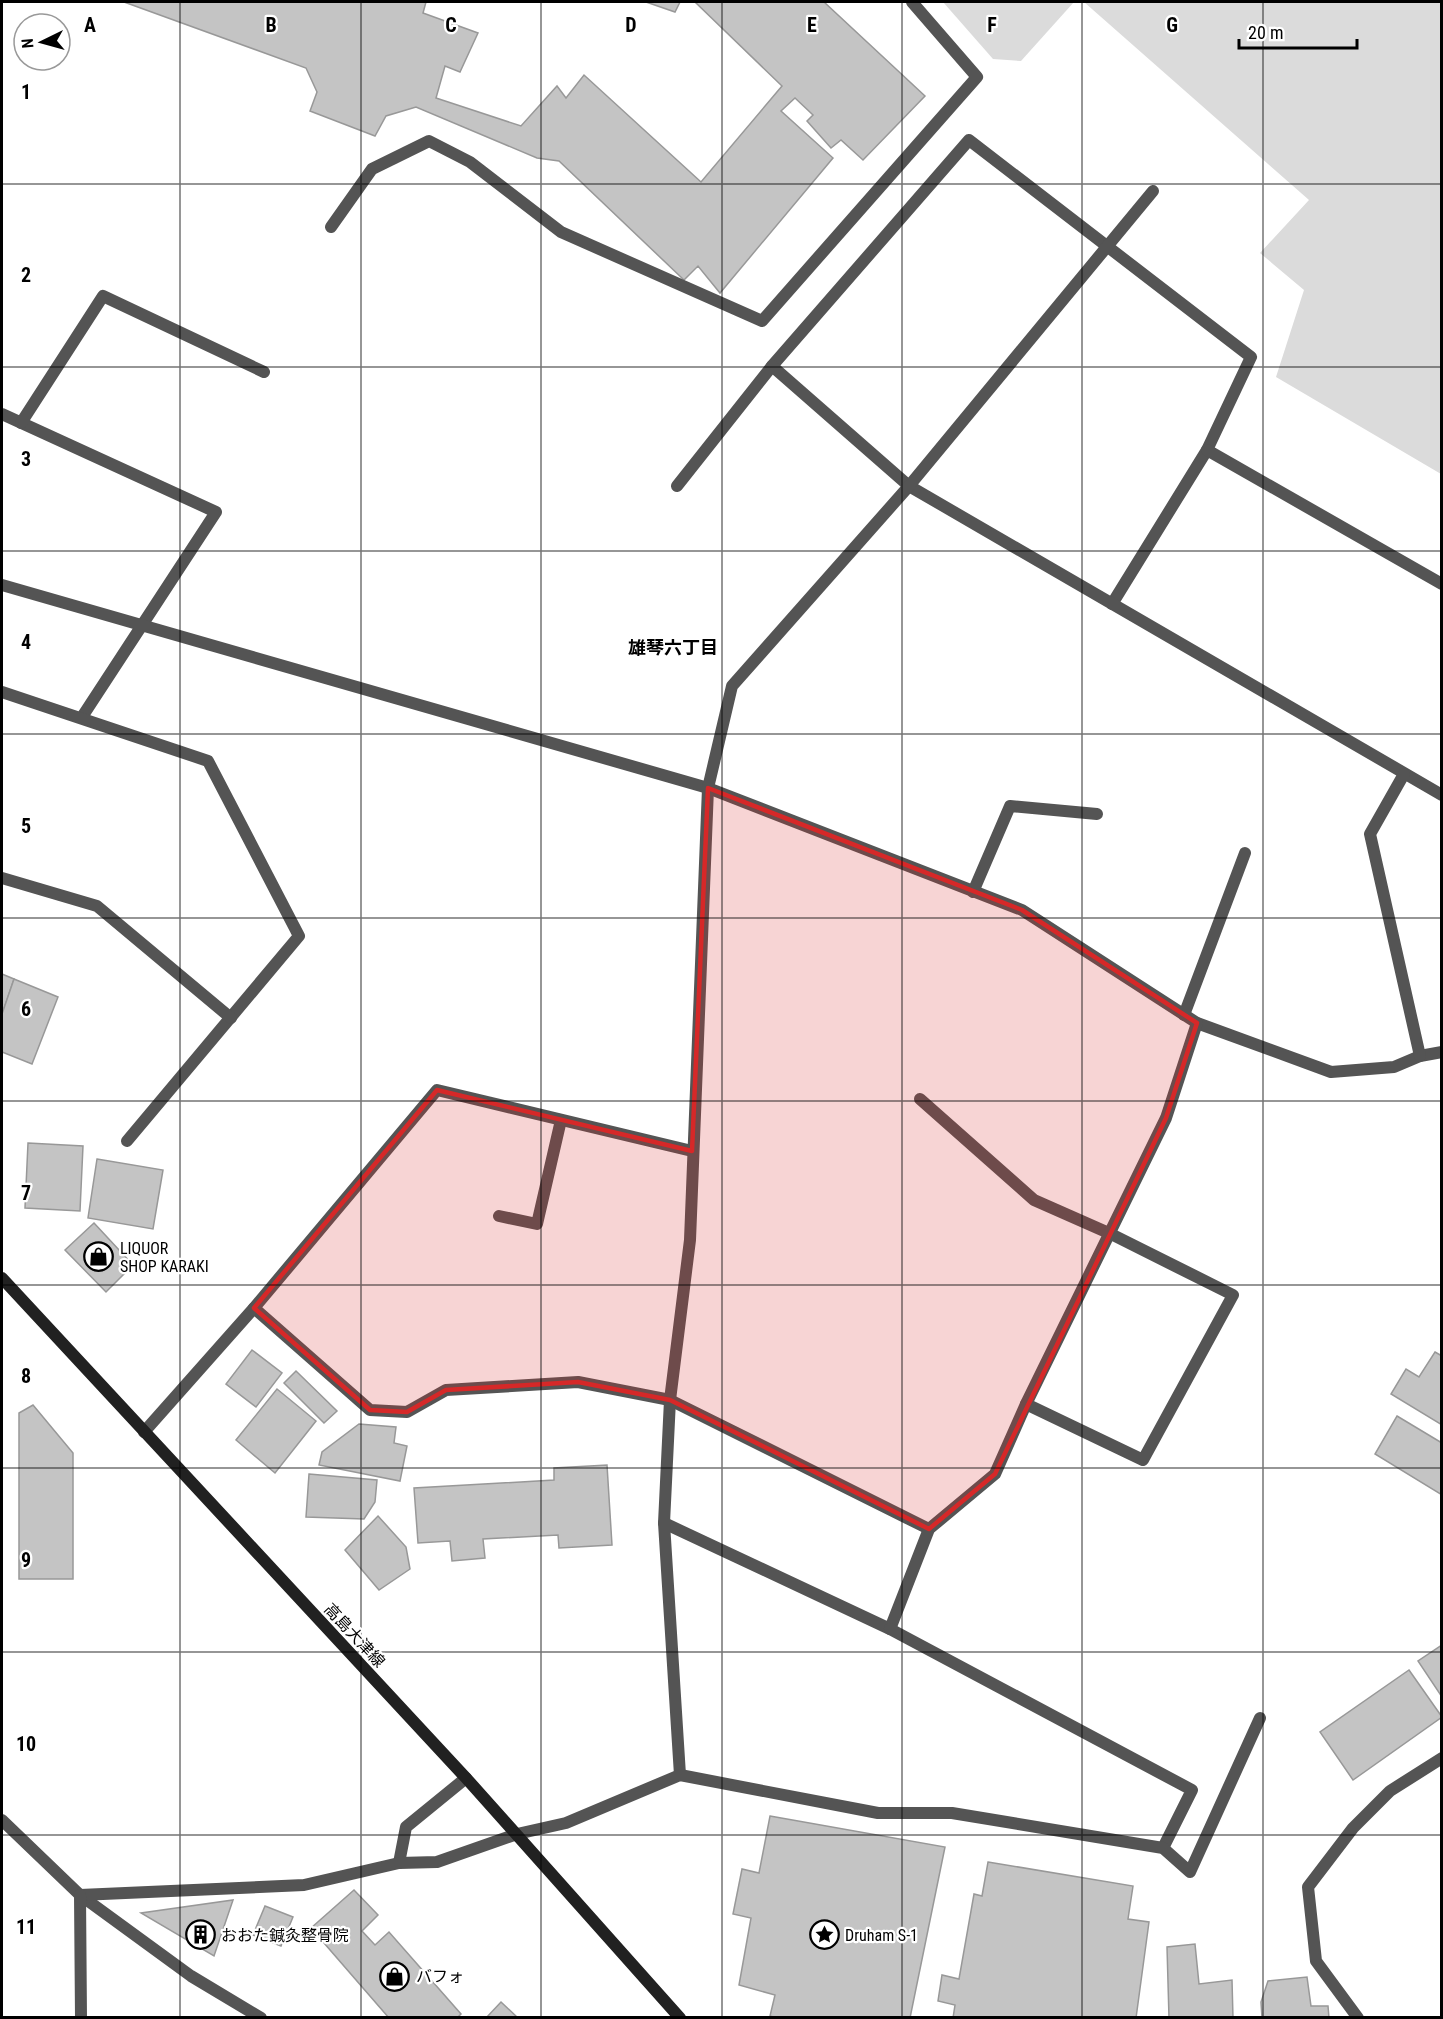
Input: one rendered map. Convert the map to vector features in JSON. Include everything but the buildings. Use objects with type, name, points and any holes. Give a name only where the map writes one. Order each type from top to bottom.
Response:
[{"type":"main road","name":"高島大津線","points":[[2,1278],[466,1778],[680,2018]]},
{"type":"street","points":[[331,227],[372,168],[429,141],[470,162],[561,232],[762,321],[978,77],[912,2]]},
{"type":"street","points":[[677,486],[772,366],[969,140],[1251,357],[1207,450],[1112,604]]},
{"type":"street","points":[[680,1775],[664,1523],[670,1400],[690,1240],[708,789],[732,686],[909,486],[1153,192]]},
{"type":"street","points":[[21,423],[103,296],[264,372]]},
{"type":"street","points":[[772,366],[909,486],[1442,795]]},
{"type":"street","points":[[2,414],[216,512],[82,717]]},
{"type":"street","points":[[1207,450],[1442,584]]},
{"type":"street","points":[[2,585],[708,789],[1022,910],[1197,1023],[1331,1072],[1394,1067],[1420,1056],[1442,1052]]},
{"type":"street","points":[[2,692],[208,761],[299,936],[127,1141]]},
{"type":"street","points":[[1404,774],[1370,834],[1420,1056]]},
{"type":"street","points":[[973,892],[1010,806],[1097,814]]},
{"type":"street","points":[[1184,1015],[1245,853]]},
{"type":"street","points":[[2,878],[97,906],[231,1018]]},
{"type":"street","points":[[890,1629],[929,1529],[994,1474],[1166,1118],[1197,1023]]},
{"type":"street","points":[[144,1432],[254,1308],[436,1090],[692,1151]]},
{"type":"street","points":[[920,1099],[1034,1200],[1111,1234],[1233,1295],[1143,1460],[1026,1404]]},
{"type":"street","points":[[499,1216],[537,1224],[561,1120]]},
{"type":"street","points":[[254,1308],[370,1410],[407,1412],[446,1390],[578,1382],[670,1400],[929,1529]]},
{"type":"street","points":[[664,1523],[890,1629],[1192,1790],[1163,1848]]},
{"type":"street","points":[[80,1895],[304,1886],[399,1863],[437,1862],[517,1834],[566,1823],[680,1775],[878,1813],[952,1813],[1163,1848],[1190,1872],[1260,1718]]},
{"type":"street","points":[[1358,2018],[1316,1961],[1308,1887],[1353,1828],[1390,1791],[1442,1758]]},
{"type":"street","points":[[399,1863],[406,1827],[466,1778]]},
{"type":"street","points":[[2,1821],[80,1895],[191,1976],[261,2018]]},
{"type":"street","points":[[80,1895],[81,2018]]},
{"type":"highlighted area","points":[[708,788],[1022,910],[1197,1023],[1166,1118],[995,1474],[929,1529],[670,1400],[578,1382],[446,1390],[407,1412],[370,1410],[254,1308],[437,1090],[692,1151]]},
{"type":"shaded area","points":[[943,2],[1074,2],[1021,61],[993,59]]},
{"type":"shaded area","points":[[1084,2],[1441,2],[1441,474],[1276,377],[1304,290],[1260,253],[1309,200]]},
{"type":"place","name":"LIQUOR SHOP KARAKI","points":[[99,1257]]},
{"type":"place","name":"おおた鍼灸整骨院","points":[[200,1935]]},
{"type":"place","name":"Druham S-1","points":[[824,1935]]},
{"type":"place","name":"バフォ","points":[[395,1976]]},
{"type":"district","name":"雄琴六丁目","points":[[673,648]]}]
